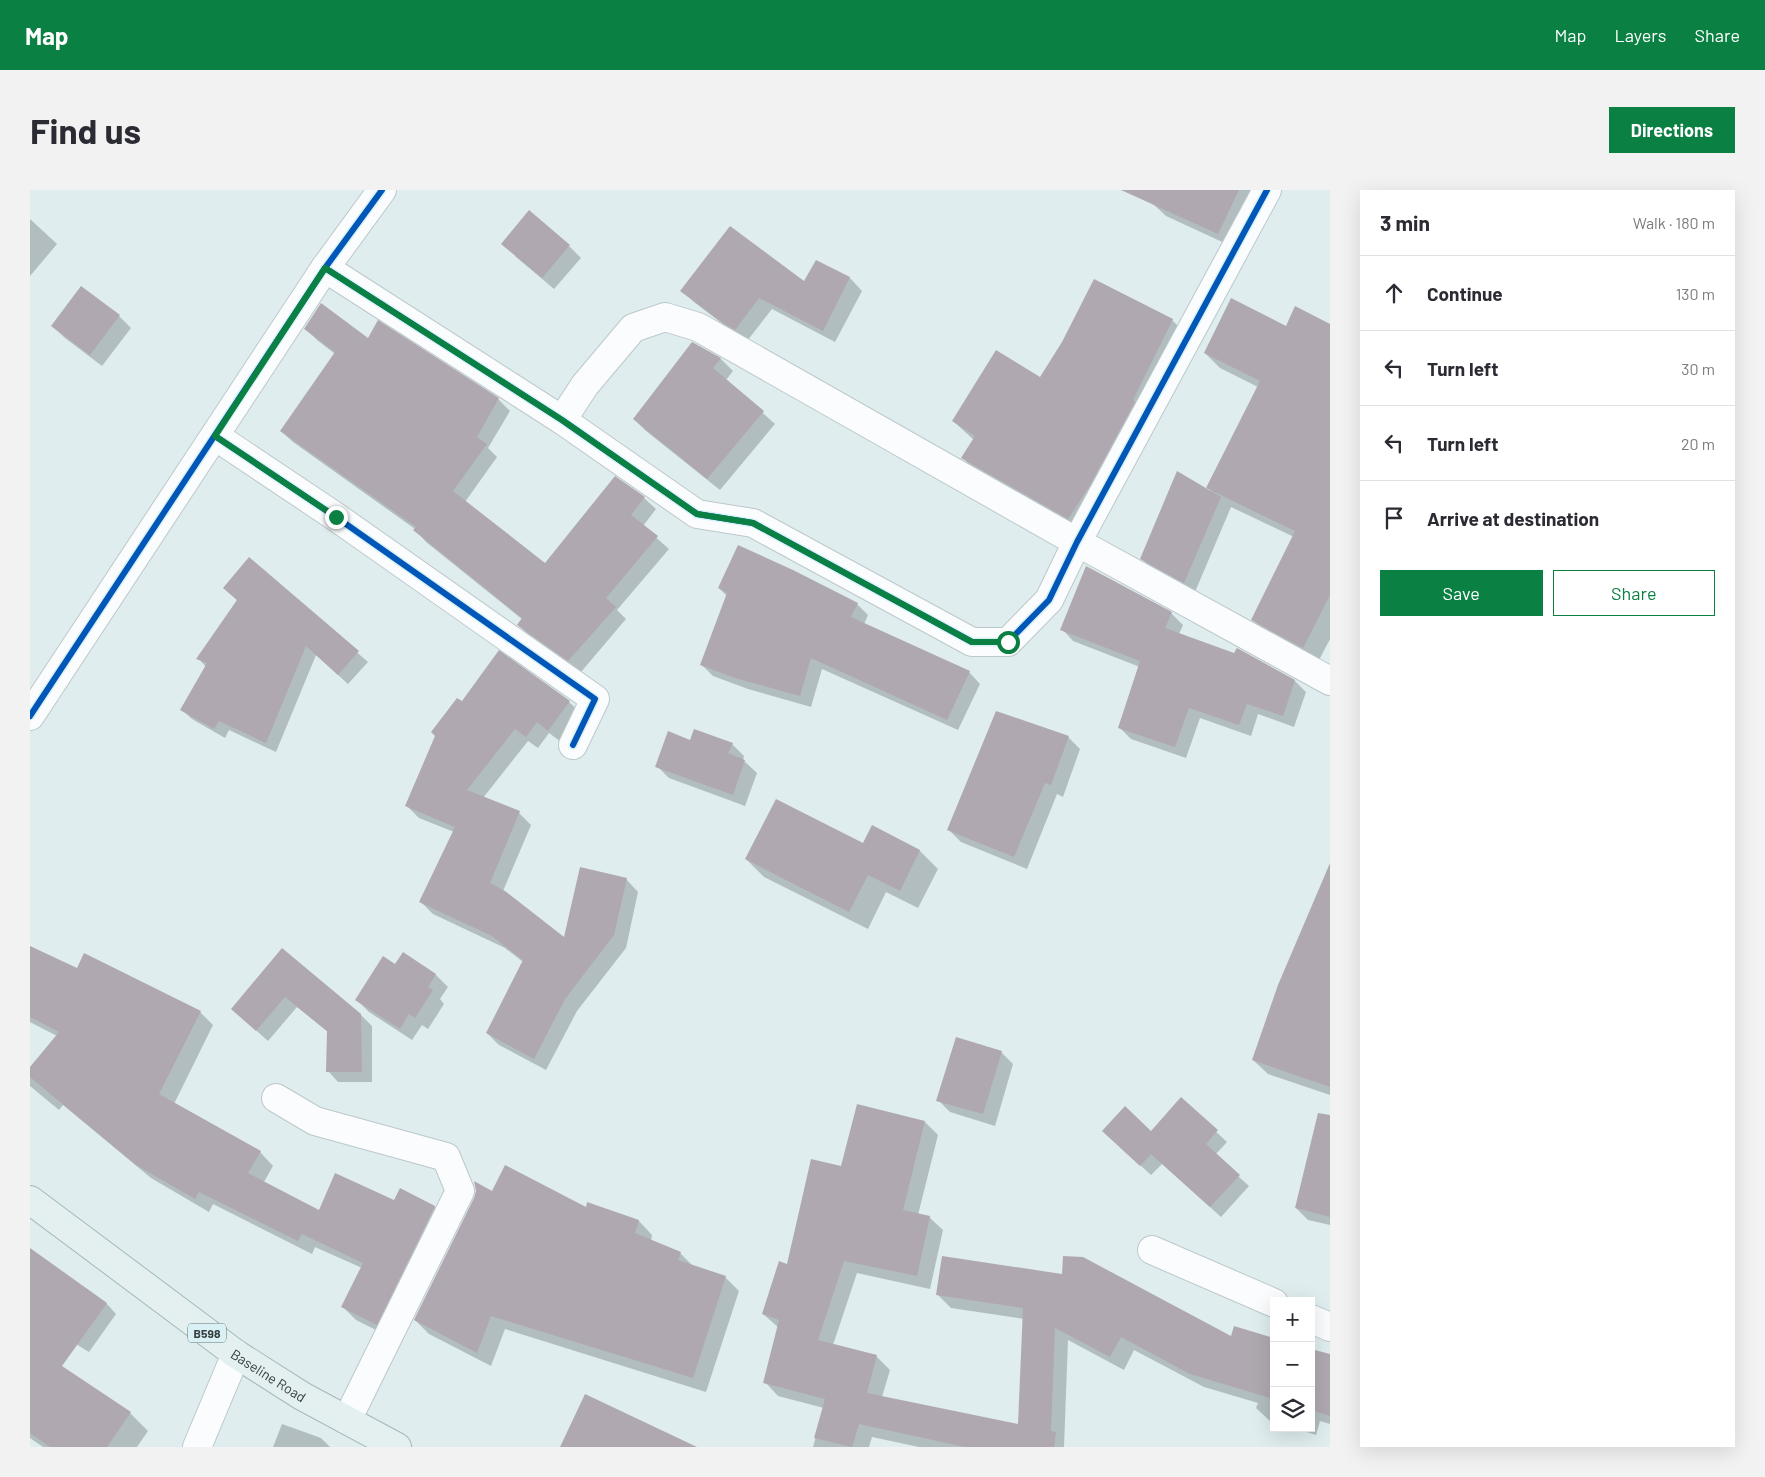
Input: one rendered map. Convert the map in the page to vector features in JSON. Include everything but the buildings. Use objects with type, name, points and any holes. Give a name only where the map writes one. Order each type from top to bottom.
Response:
[{"type":"main road","name":"Baseline Road","points":[[30,1200],[236,1354],[302,1396],[397,1447]]},
{"type":"street","points":[[30,716],[325,268],[382,190]]},
{"type":"street","points":[[325,268],[562,420],[697,514],[753,523],[972,642],[1008,642],[1050,600],[1077,542],[1267,190]]},
{"type":"street","points":[[562,420],[586,385],[633,328],[665,317],[698,327],[1077,542],[1330,681]]},
{"type":"street","points":[[215,436],[336,517],[595,699],[573,745]]},
{"type":"street","points":[[276,1098],[315,1121],[446,1157],[460,1192],[347,1420]]},
{"type":"street","points":[[1152,1250],[1270,1301]]},
{"type":"street","points":[[1315,1321],[1330,1327]]},
{"type":"street","points":[[197,1447],[236,1354]]},
{"type":"cycle path","points":[[30,716],[325,268],[382,190]]},
{"type":"cycle path","points":[[325,268],[562,420],[697,514],[753,523],[972,642],[1008,642],[1049,600],[1077,542],[1267,190]]},
{"type":"cycle path","points":[[215,436],[336,517],[595,699],[573,745]]},
{"type":"route","points":[[336,517],[215,436],[325,268],[562,420],[697,514],[753,523],[972,642],[1008,642]]}]
